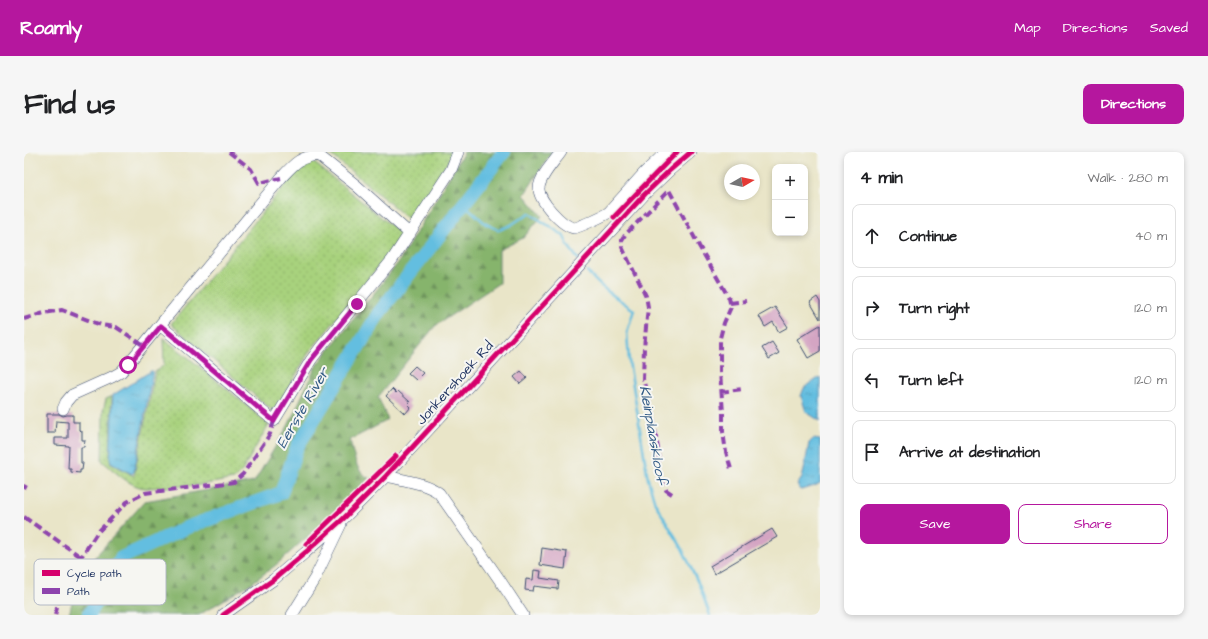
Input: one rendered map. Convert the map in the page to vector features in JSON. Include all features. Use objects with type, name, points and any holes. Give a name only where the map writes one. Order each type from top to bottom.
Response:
[{"type":"street","points":[[161,326],[274,421],[311,360],[382,273],[410,234],[451,170],[458,152]]},
{"type":"street","points":[[561,152],[541,180],[539,192],[544,204],[553,214],[568,226],[575,228],[609,212],[645,172],[666,152]]},
{"type":"street","name":"Jonkershoek Rd","points":[[223,615],[273,580],[343,519],[386,476],[645,194],[691,152]]},
{"type":"street","points":[[63,409],[66,402],[72,395],[112,377],[121,372],[128,365],[294,165],[303,158],[318,153],[410,234]]},
{"type":"street","points":[[386,476],[425,486],[434,489],[439,493],[523,615]]},
{"type":"street","points":[[292,615],[315,578],[343,519]]},
{"type":"green space","points":[[328,152],[452,152],[449,160],[411,221]]},
{"type":"green space","points":[[464,152],[552,152],[524,195],[542,216],[523,238],[499,250],[499,283],[435,326],[378,397],[388,420],[350,440],[358,467],[365,476],[369,478],[318,527],[276,565],[253,582],[199,615],[69,615],[71,605],[166,605],[166,559],[93,559],[145,501],[254,482],[288,426],[316,366],[398,263]]},
{"type":"green space","points":[[312,161],[403,235],[358,293],[309,352],[277,408],[272,410],[171,324],[303,163]]},
{"type":"green space","points":[[163,338],[269,424],[242,471],[234,479],[200,485],[146,488],[128,482],[102,461],[103,411],[106,399],[112,396],[111,463],[134,476],[155,372],[164,365]]},
{"type":"water","points":[[153,371],[134,472],[132,474],[111,462],[110,459],[113,395]]},
{"type":"water","points":[[820,377],[820,421],[806,412],[801,396],[804,388]]},
{"type":"water","points":[[813,439],[820,440],[820,483],[801,490],[797,485],[802,478],[809,443]]},
{"type":"building","points":[[817,297],[820,302],[820,319],[810,302]]},
{"type":"building","points":[[775,307],[788,327],[779,332],[773,322],[765,327],[759,316]]},
{"type":"building","points":[[820,325],[820,351],[808,358],[797,339]]},
{"type":"building","points":[[772,342],[779,353],[769,359],[762,348]]},
{"type":"building","points":[[415,366],[423,373],[416,380],[408,373]]},
{"type":"building","points":[[521,371],[527,378],[520,384],[514,377]]},
{"type":"building","points":[[392,389],[396,393],[398,391],[410,402],[408,404],[411,407],[405,414],[386,396]]},
{"type":"building","points":[[47,414],[59,414],[63,416],[73,415],[73,422],[79,422],[79,430],[82,431],[82,440],[85,440],[84,447],[81,447],[81,463],[83,463],[80,473],[71,472],[71,469],[68,469],[69,446],[55,445],[55,438],[68,438],[68,422],[56,421],[55,433],[47,433]]},
{"type":"building","points":[[772,529],[777,537],[714,574],[710,566]]},
{"type":"building","points":[[542,548],[567,552],[565,569],[540,565]]},
{"type":"building","points":[[534,570],[541,571],[540,578],[559,581],[558,589],[534,586],[533,591],[525,590],[526,579],[533,580]]},
{"type":"waterway","name":"Eerste River","points":[[120,559],[188,527],[281,493],[297,447],[379,313],[504,152]]},
{"type":"waterway","name":"Kleinplaaskloof","points":[[464,204],[486,224],[499,230],[511,225],[529,213],[563,235],[569,247],[578,259]]},
{"type":"waterway","name":"Kleinplaaskloof","points":[[587,271],[615,297],[634,310],[627,332],[629,361],[648,479],[655,503],[682,548],[699,585],[710,615]]},
{"type":"waterway","name":"Eerste River","points":[[89,615],[95,605]]},
{"type":"marked path","points":[[229,152],[251,169],[259,183],[281,178]]},
{"type":"marked path","points":[[672,494],[666,490],[659,473],[658,449],[653,417],[643,379],[648,307],[646,296],[622,247],[622,240],[625,235],[669,190],[729,298],[731,307],[724,323],[720,338],[720,372],[723,432],[726,452],[731,469]]},
{"type":"marked path","points":[[730,303],[746,301]]},
{"type":"marked path","points":[[24,319],[44,313],[62,310],[101,325],[116,327],[144,346]]},
{"type":"marked path","points":[[721,392],[742,389]]},
{"type":"marked path","points":[[80,559],[97,533],[127,502],[145,493],[234,482],[243,474],[270,434],[274,421]]},
{"type":"marked path","points":[[24,489],[26,485]]},
{"type":"marked path","points":[[24,517],[81,557]]},
{"type":"marked path","points":[[55,615],[58,605]]},
{"type":"cycle path","points":[[614,217],[677,152]]},
{"type":"cycle path","points":[[223,615],[273,580],[343,519],[386,476],[645,194],[691,152]]},
{"type":"cycle path","points":[[306,544],[396,456]]},
{"type":"route","points":[[128,365],[161,326],[274,421],[311,360],[357,304]]}]
